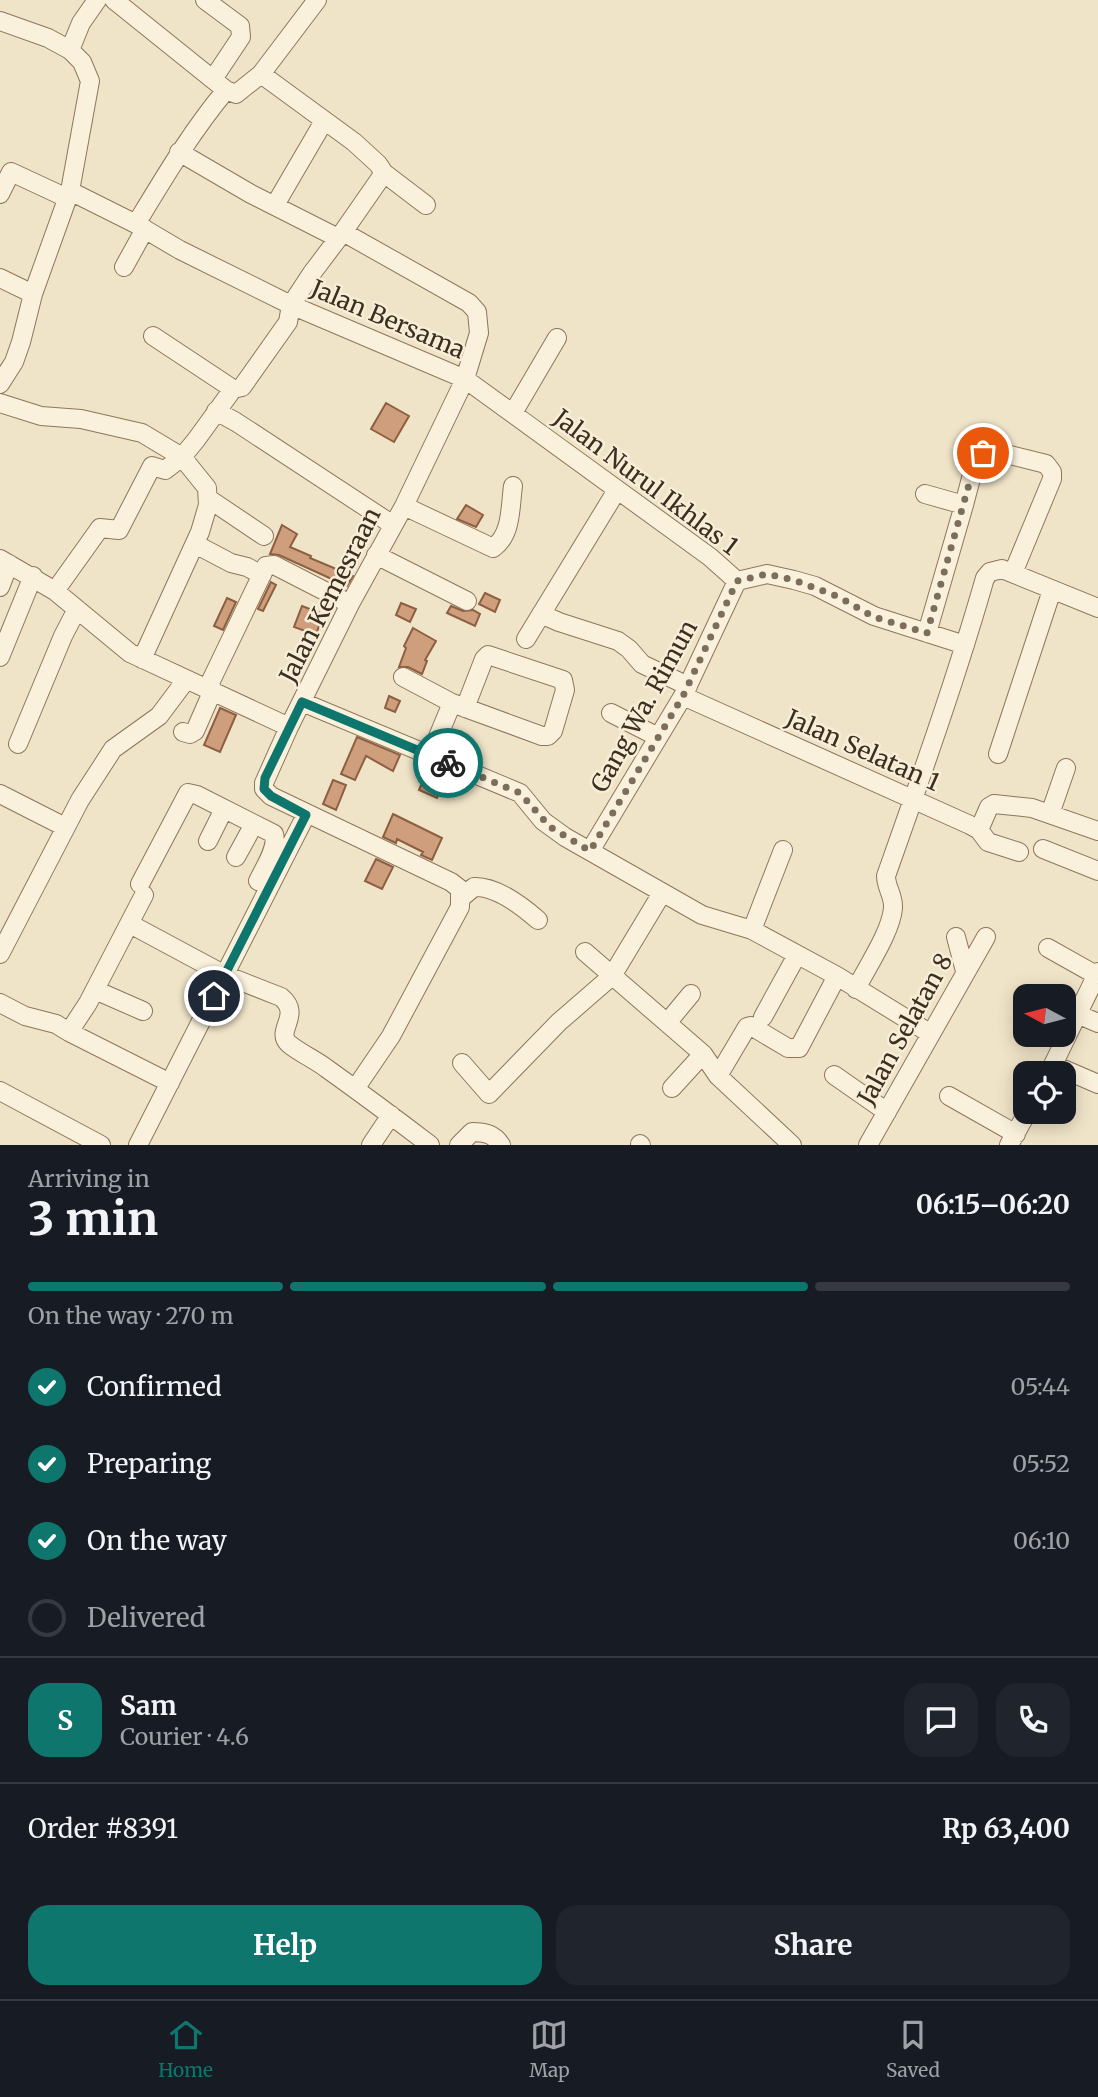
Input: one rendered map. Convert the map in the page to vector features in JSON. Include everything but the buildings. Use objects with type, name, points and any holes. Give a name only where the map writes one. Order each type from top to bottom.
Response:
[{"type":"street","points":[[70,50],[81,23],[97,0]]},
{"type":"street","points":[[114,0],[219,85],[236,94],[261,74],[317,0]]},
{"type":"street","points":[[124,267],[140,227],[179,152],[200,121],[241,37],[240,26],[205,0]]},
{"type":"street","points":[[0,21],[48,38],[70,50],[82,62],[89,81],[68,194],[33,294],[14,362],[0,384]]},
{"type":"street","points":[[261,74],[354,142],[384,173],[426,205]]},
{"type":"street","points":[[275,205],[324,121]]},
{"type":"street","points":[[179,152],[251,194],[341,235]]},
{"type":"street","name":"Jalan Bersama","points":[[0,194],[11,172],[68,194],[140,227],[291,305],[465,379]]},
{"type":"street","points":[[55,591],[100,528],[119,530],[152,466],[165,470],[182,457],[233,389],[242,387],[288,322],[291,305],[384,173]]},
{"type":"street","name":"Jalan Kemesraan","points":[[304,819],[264,789],[265,778],[350,604],[404,506],[465,379],[479,333],[477,312],[469,303],[435,282],[341,235]]},
{"type":"street","points":[[0,278],[33,294]]},
{"type":"street","points":[[153,336],[233,389]]},
{"type":"street","points":[[513,413],[557,338]]},
{"type":"street","name":"Jalan Nurul Ikhlas 1","points":[[465,379],[710,557],[737,581],[767,574],[794,580],[839,597],[874,617],[965,645]]},
{"type":"street","points":[[0,403],[41,416],[81,419],[142,433],[182,457],[206,488],[209,499],[206,517],[142,659]]},
{"type":"street","points":[[216,411],[393,525]]},
{"type":"street","points":[[927,633],[975,463],[983,453],[994,451],[1046,464],[1052,472],[1052,479],[1013,573]]},
{"type":"street","points":[[404,506],[493,548],[499,543],[510,519],[513,486]]},
{"type":"street","points":[[526,639],[617,490]]},
{"type":"street","points":[[925,494],[964,505]]},
{"type":"street","points":[[209,499],[264,536]]},
{"type":"street","points":[[195,544],[231,563],[264,570],[274,565],[350,604]]},
{"type":"street","points":[[376,555],[467,601]]},
{"type":"street","points":[[0,587],[5,562],[55,591],[117,645],[289,727]]},
{"type":"street","points":[[183,732],[190,734],[195,731],[264,570]]},
{"type":"street","points":[[856,989],[891,917],[893,897],[886,883],[886,876],[914,801],[985,578],[995,570],[1013,573],[1052,590],[1097,602]]},
{"type":"street","points":[[0,657],[33,576]]},
{"type":"street","name":"Gang Wa. Rimun","points":[[590,851],[686,691],[737,581]]},
{"type":"street","points":[[998,754],[1052,590]]},
{"type":"street","points":[[18,744],[77,609]]},
{"type":"street","name":"Jalan Selatan 1","points":[[541,614],[618,641],[642,664],[686,691],[979,830],[988,842],[1019,852]]},
{"type":"street","points":[[403,677],[458,706],[542,736],[548,736],[553,731],[565,684],[563,680],[488,655],[484,659],[458,706],[430,756]]},
{"type":"street","points":[[0,954],[65,827],[113,749],[159,716],[186,680]]},
{"type":"street","points":[[302,702],[520,793],[550,827],[590,851],[702,915],[752,930],[837,976],[931,1034]]},
{"type":"street","points":[[611,713],[658,737]]},
{"type":"street","points":[[1051,814],[1066,768]]},
{"type":"street","points":[[69,1032],[130,924],[142,890],[188,793],[198,795],[274,834],[274,847],[258,881]]},
{"type":"street","points":[[0,794],[65,827]]},
{"type":"street","points":[[979,830],[989,807],[994,804],[1032,808],[1098,831]]},
{"type":"street","points":[[208,841],[224,809]]},
{"type":"street","points":[[274,834],[283,824],[304,819],[452,882],[460,889],[460,907],[391,1037],[355,1089]]},
{"type":"street","points":[[138,1145],[304,819]]},
{"type":"street","points":[[236,858],[254,824]]},
{"type":"street","points":[[1043,849],[1098,871]]},
{"type":"street","points":[[752,930],[783,850]]},
{"type":"street","points":[[461,898],[474,887],[489,888],[538,920]]},
{"type":"street","points":[[462,1063],[489,1094],[559,1022],[612,976],[662,893]]},
{"type":"street","points":[[130,924],[225,975],[281,997],[288,1003],[291,1011],[285,1034],[287,1042],[430,1145]]},
{"type":"street","points":[[956,937],[965,971]]},
{"type":"street","name":"Jalan Selatan 8","points":[[872,1144],[887,1112],[986,937]]},
{"type":"street","points":[[1048,948],[1097,973],[1055,1061]]},
{"type":"street","points":[[585,951],[703,1054],[718,1076],[792,1145]]},
{"type":"street","points":[[763,1017],[797,955]]},
{"type":"street","points":[[718,1076],[747,1027],[751,1026],[788,1048],[799,1048],[837,976]]},
{"type":"street","points":[[95,990],[143,1011]]},
{"type":"street","points":[[667,1023],[691,993]]},
{"type":"street","points":[[0,1003],[25,1016],[56,1024],[170,1083]]},
{"type":"street","points":[[1077,1014],[1098,1023]]},
{"type":"street","points":[[672,1088],[703,1054]]},
{"type":"street","points":[[834,1075],[887,1112]]},
{"type":"street","points":[[1076,1077],[1098,1084]]},
{"type":"street","points":[[0,1091],[102,1145]]},
{"type":"street","points":[[949,1097],[1013,1139]]},
{"type":"street","points":[[372,1145],[391,1115]]},
{"type":"street","points":[[459,1145],[472,1132],[488,1133],[501,1145]]},
{"type":"way so far","points":[[448,763],[520,793],[550,827],[590,851],[683,696],[737,581],[767,574],[794,580],[839,597],[874,617],[927,633],[975,463],[983,453]]},
{"type":"route","points":[[214,996],[306,815],[267,794],[264,789],[265,778],[302,702],[448,763]]}]
